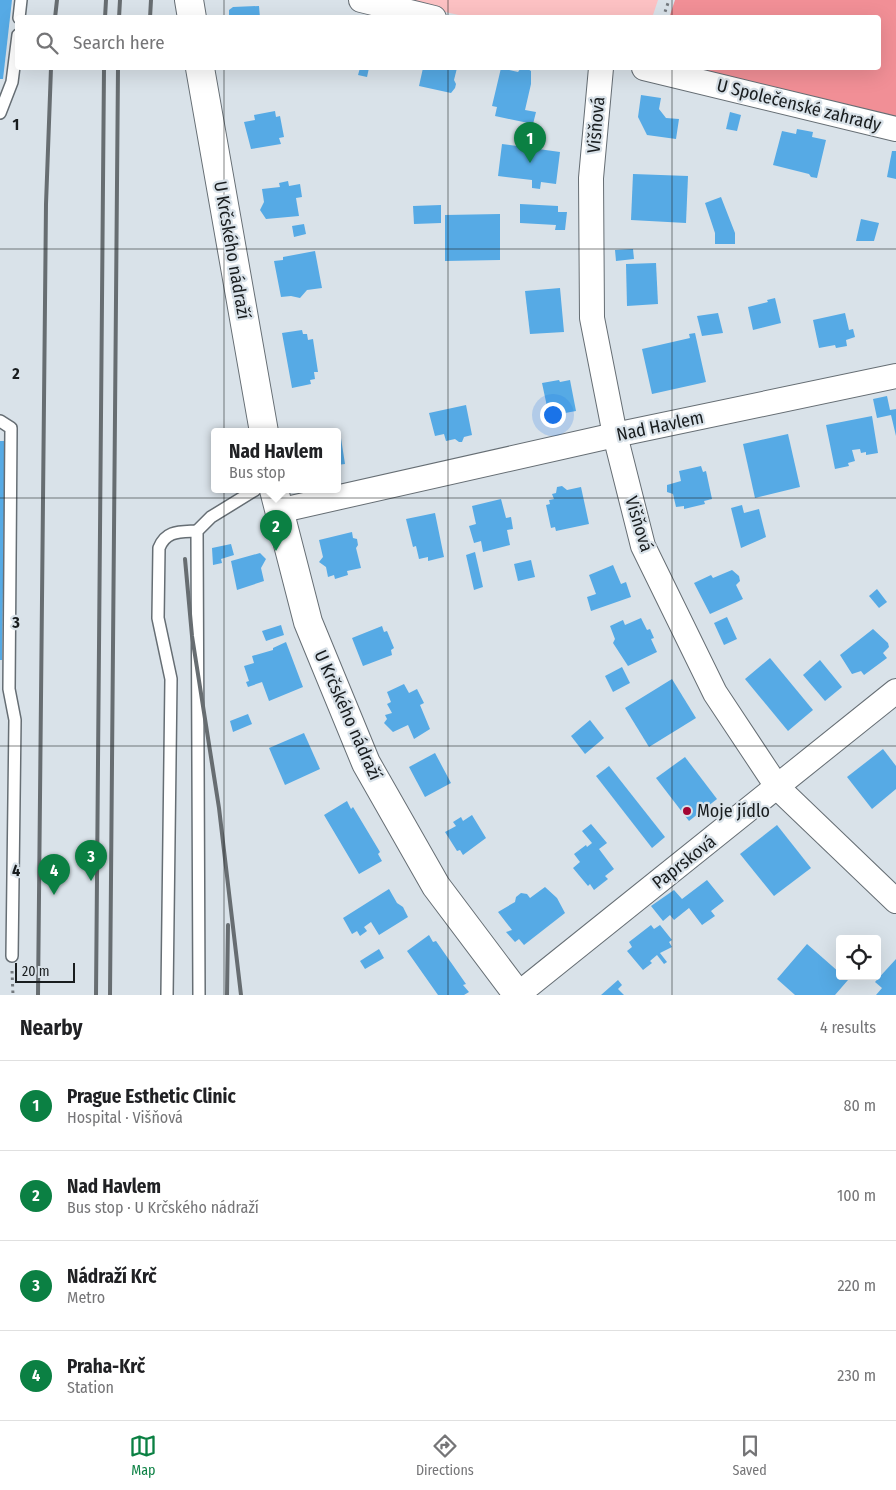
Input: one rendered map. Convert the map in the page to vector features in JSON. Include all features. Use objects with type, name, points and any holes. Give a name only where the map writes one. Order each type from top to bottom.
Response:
[{"type":"street","points":[[188,0],[191,15]]},
{"type":"street","points":[[362,0],[422,15]]},
{"type":"street","name":"U Krčského nádraží","points":[[200,70],[263,428]]},
{"type":"street","name":"Višňová","points":[[601,70],[591,178],[592,318],[615,435],[643,546],[715,694],[778,788],[896,901]]},
{"type":"street","name":"U Společenské zahrady","points":[[652,70],[896,129]]},
{"type":"street","name":"Nad Havlem","points":[[341,488],[615,435],[896,376]]},
{"type":"street","name":"Nad Havlem","points":[[276,501],[317,493]]},
{"type":"street","name":"U Krčského nádraží","points":[[276,501],[308,622],[366,763],[436,886],[517,994]]},
{"type":"street","name":"Paprsková","points":[[517,994],[778,788],[896,691]]},
{"type":"lane","points":[[19,15],[21,0]]},
{"type":"lane","points":[[0,113],[12,82],[15,58]]},
{"type":"lane","points":[[0,421],[11,428],[9,690],[15,720],[12,956]]},
{"type":"lane","points":[[166,995],[170,679],[158,618],[158,548],[161,541],[172,532],[197,531],[211,517],[250,493]]},
{"type":"lane","points":[[197,531],[199,995]]},
{"type":"path","points":[[664,15],[669,0]]},
{"type":"path","points":[[12,956],[13,995]]},
{"type":"shaded area","points":[[390,0],[658,0],[653,15],[459,15]]},
{"type":"shaded area","points":[[675,0],[896,0],[896,122],[681,70],[881,70],[881,15],[670,15]]},
{"type":"building","points":[[0,0],[12,0],[3,79],[0,79]]},
{"type":"building","points":[[259,6],[260,15],[229,15],[229,10],[233,7]]},
{"type":"building","points":[[359,70],[369,70],[367,77],[358,75]]},
{"type":"building","points":[[423,70],[456,70],[454,80],[456,84],[451,93],[419,86]]},
{"type":"building","points":[[501,70],[531,71],[531,84],[525,110],[536,112],[533,124],[495,116],[497,107],[492,106]]},
{"type":"building","points":[[641,95],[661,98],[659,109],[666,118],[679,119],[676,139],[647,135],[638,117]]},
{"type":"building","points":[[275,111],[276,117],[280,116],[284,137],[279,138],[281,144],[251,149],[244,122],[255,120],[254,115]]},
{"type":"building","points":[[730,112],[741,115],[737,131],[726,129]]},
{"type":"building","points":[[797,129],[813,132],[812,137],[826,140],[817,178],[811,177],[809,174],[773,165],[782,131],[796,134]]},
{"type":"building","points":[[502,144],[560,152],[556,184],[541,182],[540,189],[532,188],[532,180],[498,176]]},
{"type":"building","points":[[892,151],[896,151],[896,179],[887,177]]},
{"type":"building","points":[[633,174],[688,176],[686,223],[631,220]]},
{"type":"building","points":[[288,181],[289,186],[300,184],[302,197],[296,198],[299,216],[266,219],[260,210],[264,202],[262,189],[280,187],[279,183]]},
{"type":"building","points":[[721,197],[735,233],[735,244],[715,244],[715,233],[705,203]]},
{"type":"building","points":[[520,204],[558,206],[558,212],[567,212],[565,230],[555,230],[556,225],[520,223]]},
{"type":"building","points":[[441,205],[441,223],[414,224],[413,206]]},
{"type":"building","points":[[500,214],[500,260],[445,261],[445,215]]},
{"type":"building","points":[[861,219],[879,223],[874,241],[856,241]]},
{"type":"building","points":[[304,224],[306,234],[294,237],[292,226]]},
{"type":"building","points":[[633,249],[634,259],[616,261],[615,250]]},
{"type":"building","points":[[315,251],[322,288],[307,290],[300,298],[291,296],[281,297],[274,261],[283,260],[283,257]]},
{"type":"building","points":[[656,263],[658,304],[627,306],[626,264]]},
{"type":"building","points":[[560,288],[564,332],[530,334],[525,291]]},
{"type":"building","points":[[775,298],[781,323],[753,330],[748,307],[768,302],[767,300]]},
{"type":"building","points":[[718,313],[723,333],[702,336],[697,316]]},
{"type":"building","points":[[845,313],[849,330],[853,329],[855,337],[846,340],[847,346],[836,348],[835,345],[819,348],[813,320]]},
{"type":"building","points":[[302,330],[303,334],[307,334],[308,340],[313,339],[318,372],[314,372],[315,379],[310,380],[311,384],[292,388],[282,333]]},
{"type":"building","points":[[695,333],[706,382],[652,394],[642,349],[690,338],[689,334]]},
{"type":"building","points":[[559,380],[560,382],[570,380],[576,411],[549,416],[542,383]]},
{"type":"building","points":[[887,396],[890,410],[896,409],[896,436],[891,415],[877,418],[873,399]]},
{"type":"building","points":[[466,405],[472,435],[464,437],[462,442],[455,439],[446,441],[444,434],[435,436],[429,413]]},
{"type":"building","points":[[872,416],[878,453],[866,455],[866,452],[861,453],[860,449],[852,450],[855,461],[848,463],[849,466],[835,469],[826,425]]},
{"type":"building","points":[[788,434],[800,487],[755,498],[743,444]]},
{"type":"building","points":[[341,438],[345,464],[341,464]]},
{"type":"building","points":[[0,441],[5,441],[2,660],[0,660]]},
{"type":"building","points":[[701,466],[703,472],[706,471],[712,499],[704,501],[705,504],[684,509],[684,506],[676,507],[673,494],[667,492],[667,485],[681,481],[679,471]]},
{"type":"building","points":[[562,486],[567,490],[581,487],[589,524],[556,531],[555,527],[551,528],[546,505],[550,504],[549,500],[554,499],[552,494],[556,493],[557,487]]},
{"type":"building","points":[[501,499],[506,518],[511,517],[513,529],[507,530],[510,545],[483,552],[481,541],[474,543],[469,526],[476,524],[472,506]]},
{"type":"building","points":[[742,505],[744,513],[759,509],[766,537],[741,548],[731,508]]},
{"type":"building","points":[[435,513],[444,557],[428,561],[428,557],[419,559],[416,546],[413,547],[406,519]]},
{"type":"building","points":[[352,532],[353,538],[357,539],[358,545],[356,548],[361,568],[347,571],[348,575],[335,579],[334,575],[328,577],[326,567],[319,562],[323,557],[319,540]]},
{"type":"building","points":[[231,544],[234,555],[221,559],[222,563],[213,565],[212,548]]},
{"type":"building","points":[[475,552],[483,587],[474,590],[466,555]]},
{"type":"building","points":[[260,553],[266,559],[261,568],[264,581],[237,590],[231,561]]},
{"type":"building","points":[[531,560],[535,577],[518,581],[514,564]]},
{"type":"building","points":[[613,565],[621,584],[626,582],[631,597],[591,611],[587,597],[596,594],[589,575]]},
{"type":"building","points":[[732,570],[739,576],[740,581],[736,585],[743,599],[710,614],[694,583],[711,575],[713,578]]},
{"type":"building","points":[[877,589],[887,602],[879,608],[869,596]]},
{"type":"building","points":[[727,617],[737,639],[724,645],[714,623]]},
{"type":"building","points":[[641,618],[647,630],[650,629],[654,638],[651,639],[657,652],[628,666],[613,643],[615,639],[610,626],[623,620],[625,625]]},
{"type":"building","points":[[281,625],[284,635],[266,641],[262,631]]},
{"type":"building","points":[[382,626],[384,632],[387,631],[394,648],[391,650],[392,655],[363,666],[352,638]]},
{"type":"building","points":[[873,629],[888,643],[889,647],[883,653],[887,658],[864,675],[861,671],[852,674],[840,655]]},
{"type":"building","points":[[286,642],[303,687],[269,701],[262,682],[248,687],[246,682],[249,681],[244,666],[254,663],[252,656],[273,650],[273,648]]},
{"type":"building","points":[[770,658],[813,710],[788,731],[745,679]]},
{"type":"building","points":[[820,660],[842,687],[825,701],[803,675]]},
{"type":"building","points":[[622,667],[630,683],[613,692],[605,676]]},
{"type":"building","points":[[672,679],[696,718],[649,747],[625,708]]},
{"type":"building","points":[[404,684],[409,693],[417,689],[424,703],[420,705],[430,729],[414,739],[408,725],[393,732],[384,723],[387,719],[385,715],[392,713],[387,704],[391,702],[387,692]]},
{"type":"building","points":[[248,714],[252,724],[233,732],[230,721]]},
{"type":"building","points":[[590,720],[604,738],[585,754],[571,736]]},
{"type":"building","points":[[304,733],[320,769],[285,785],[269,748]]},
{"type":"building","points":[[883,749],[896,766],[896,789],[872,809],[847,777]]},
{"type":"building","points":[[435,753],[451,783],[425,797],[409,767]]},
{"type":"building","points":[[685,757],[717,799],[689,821],[656,778]]},
{"type":"building","points":[[609,766],[665,837],[652,848],[596,776]]},
{"type":"building","points":[[347,801],[351,809],[353,807],[380,852],[378,854],[382,861],[359,874],[324,815]]},
{"type":"building","points":[[472,815],[486,838],[463,855],[460,850],[457,851],[445,832],[456,826],[453,822],[461,817],[463,821]]},
{"type":"building","points":[[591,824],[607,843],[599,849],[614,869],[605,876],[608,879],[594,890],[590,884],[588,886],[573,868],[580,862],[574,854],[592,843],[582,831]]},
{"type":"building","points":[[777,825],[811,868],[774,896],[740,854]]},
{"type":"building","points":[[707,880],[724,901],[711,911],[715,916],[702,925],[689,908],[674,920],[670,915],[663,921],[651,906],[674,890],[682,899]]},
{"type":"building","points":[[545,887],[557,898],[565,913],[524,945],[519,939],[515,942],[506,932],[512,930],[498,912],[515,902],[516,897],[521,893],[527,894],[530,898]]},
{"type":"building","points":[[389,889],[408,917],[379,935],[371,922],[364,927],[367,931],[360,936],[357,931],[352,934],[343,918]]},
{"type":"building","points":[[651,925],[654,929],[660,925],[672,940],[669,942],[672,947],[660,953],[667,962],[664,964],[657,955],[650,961],[652,963],[643,970],[627,951],[632,947],[629,942]]},
{"type":"building","points":[[429,935],[433,942],[436,941],[466,984],[463,985],[469,992],[464,995],[438,995],[407,951]]},
{"type":"building","points":[[807,944],[836,969],[836,980],[848,980],[835,995],[795,995],[777,979]]},
{"type":"building","points":[[379,949],[384,958],[365,969],[360,961]]},
{"type":"building","points":[[896,959],[896,995],[876,995],[882,988],[875,982],[881,980],[881,975]]},
{"type":"building","points":[[618,980],[622,985],[618,989],[624,995],[601,995]]},
{"type":"railway","points":[[55,15],[57,0]]},
{"type":"railway","points":[[105,15],[106,0]]},
{"type":"railway","points":[[119,15],[120,0]]},
{"type":"railway","points":[[150,15],[151,0]]},
{"type":"railway","points":[[38,995],[46,204],[51,70]]},
{"type":"railway","points":[[96,995],[104,70]]},
{"type":"railway","points":[[110,995],[118,70]]},
{"type":"railway","points":[[185,559],[192,636],[219,808],[241,995]]},
{"type":"railway","points":[[227,995],[228,925]]},
{"type":"place","name":"Prague Esthetic Clinic","points":[[530,163]]},
{"type":"place","name":"Nad Havlem","points":[[276,551]]},
{"type":"place","name":"Moje jídlo","points":[[687,811]]},
{"type":"place","name":"Nádraží Krč","points":[[91,881]]},
{"type":"place","name":"Praha-Krč","points":[[54,895]]}]
